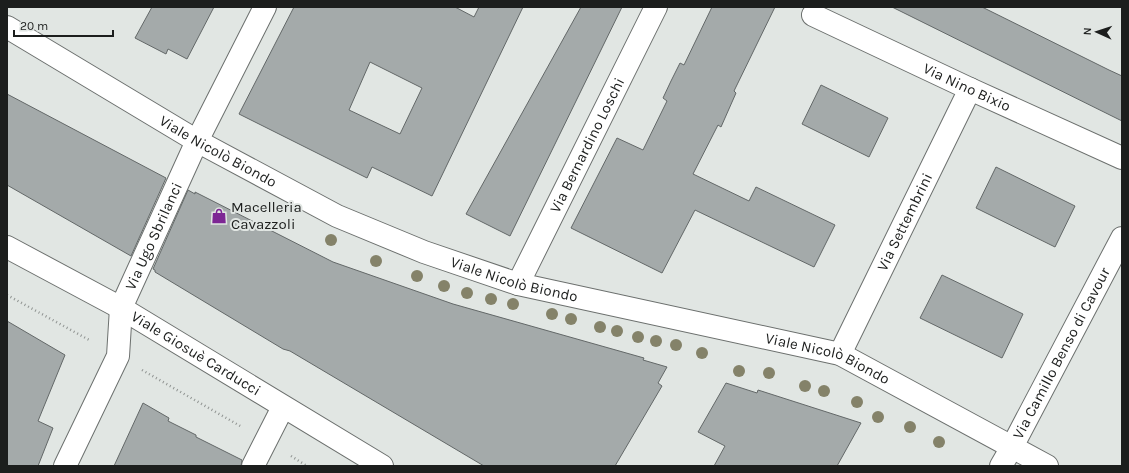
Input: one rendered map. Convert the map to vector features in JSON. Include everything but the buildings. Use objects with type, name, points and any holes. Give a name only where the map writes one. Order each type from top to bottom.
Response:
[{"type":"street","name":"Via Ugo Sbrilanci","points":[[65,466],[118,356],[121,308],[197,140],[265,7]]},
{"type":"street","name":"Via Bernardino Loschi","points":[[518,284],[656,7]]},
{"type":"street","name":"Via Nino Bixio","points":[[813,15],[970,89],[1122,158]]},
{"type":"street","name":"Viale Nicolò Biondo","points":[[7,27],[197,140],[337,216],[424,252],[518,284],[840,354],[1047,466]]},
{"type":"street","name":"Via Settembrini","points":[[840,354],[970,89]]},
{"type":"street","name":"Via Camillo Benso di Cavour","points":[[1001,466],[1122,238]]},
{"type":"street","name":"Viale Giosuè Carducci","points":[[7,247],[121,308],[382,466]]},
{"type":"street","points":[[253,466],[284,407]]},
{"type":"path","points":[[7,295],[118,356],[308,466]]},
{"type":"place","name":"Macelleria Cavazzoli","points":[[219,216]]}]
